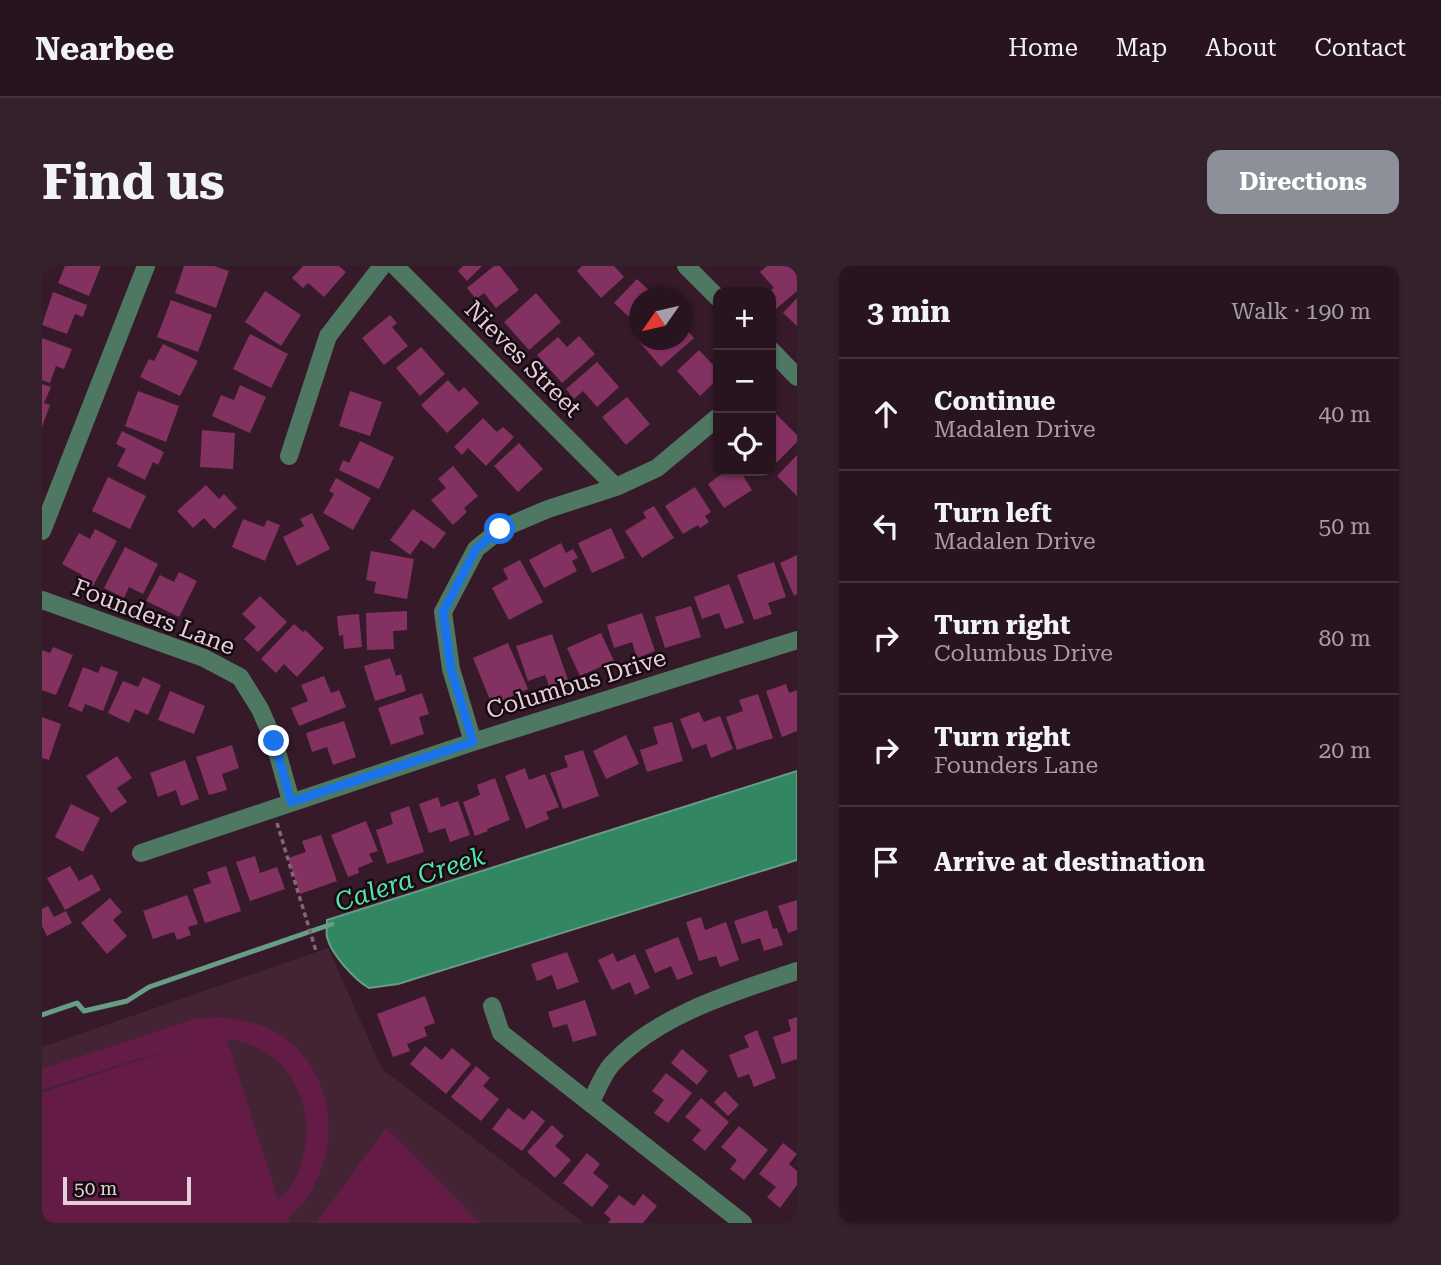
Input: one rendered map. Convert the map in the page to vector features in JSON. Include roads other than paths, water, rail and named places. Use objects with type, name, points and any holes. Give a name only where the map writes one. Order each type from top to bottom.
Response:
[{"type":"street","points":[[42,531],[146,266]]},
{"type":"street","points":[[289,456],[328,336],[382,266]]},
{"type":"street","name":"Nieves Street","points":[[396,266],[616,487]]},
{"type":"street","points":[[685,266],[713,293]]},
{"type":"street","points":[[776,361],[797,377]]},
{"type":"street","points":[[473,742],[451,669],[443,612],[476,549],[500,529],[548,509],[616,487],[656,468],[713,421]]},
{"type":"street","name":"Founders Lane","points":[[42,600],[204,658],[240,677],[260,709],[274,741],[291,802]]},
{"type":"street","name":"Columbus Drive","points":[[141,853],[473,742],[797,640]]},
{"type":"street","points":[[591,1102],[610,1065],[642,1039],[700,1005],[797,971]]},
{"type":"street","points":[[492,1006],[501,1033],[743,1223]]},
{"type":"waterway","name":"Calera Creek","points":[[42,1015],[77,1003],[84,1011],[127,1001],[149,987],[332,924]]}]
